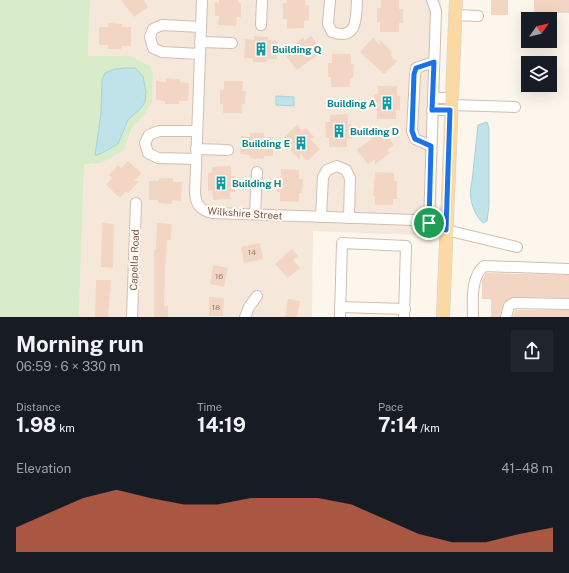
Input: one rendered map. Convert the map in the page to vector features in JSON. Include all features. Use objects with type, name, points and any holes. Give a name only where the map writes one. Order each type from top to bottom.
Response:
[{"type":"main road","points":[[443,317],[456,0]]},
{"type":"street","name":"Wilkshire Street","points":[[202,0],[195,193],[198,206],[204,211],[212,213],[415,220],[429,223],[446,230],[517,247]]},
{"type":"street","points":[[261,25],[262,0]]},
{"type":"street","points":[[330,0],[328,24],[332,32],[341,35],[350,32],[356,24],[357,0]]},
{"type":"street","points":[[429,223],[436,11],[432,0]]},
{"type":"street","points":[[455,15],[478,16]]},
{"type":"street","points":[[200,54],[162,52],[153,48],[150,37],[153,30],[162,25],[201,27]]},
{"type":"street","points":[[200,42],[232,43]]},
{"type":"street","points":[[431,146],[415,139],[412,131],[414,74],[416,68],[434,62]]},
{"type":"street","points":[[433,98],[451,104],[515,107]]},
{"type":"street","points":[[432,110],[451,104]]},
{"type":"street","points":[[197,131],[159,131],[149,135],[145,143],[148,152],[158,158],[228,150]]},
{"type":"street","points":[[320,217],[323,177],[327,170],[337,166],[346,170],[350,178],[349,218]]},
{"type":"street","points":[[255,214],[257,172]]},
{"type":"street","name":"Capella Road","points":[[132,317],[136,203]]},
{"type":"street","points":[[342,243],[406,246],[404,313],[340,312],[342,243]]},
{"type":"street","points":[[472,317],[475,281],[479,271],[484,266],[569,269]]},
{"type":"street","points":[[245,317],[249,307],[257,296]]},
{"type":"street","points":[[506,317],[509,306],[514,303],[569,304]]},
{"type":"shaded area","points":[[90,0],[441,0],[436,236],[313,231],[312,317],[79,317],[84,165],[92,165],[127,144],[132,128],[145,114],[152,102],[152,69],[130,56],[88,57]]},
{"type":"green space","points":[[0,0],[90,0],[88,56],[130,56],[150,66],[153,72],[152,102],[145,114],[132,128],[124,150],[101,163],[84,165],[79,317],[0,317]]},
{"type":"water","points":[[135,68],[143,76],[146,92],[145,102],[128,120],[118,144],[98,155],[95,155],[101,113],[102,80],[105,73],[115,69]]},
{"type":"water","points":[[276,96],[294,97],[294,106],[276,105]]},
{"type":"water","points":[[487,122],[489,128],[489,205],[487,221],[483,223],[476,214],[472,204],[470,192],[478,125]]},
{"type":"building","points":[[121,0],[144,0],[148,7],[134,17]]},
{"type":"building","points":[[219,0],[238,0],[238,3],[241,3],[241,17],[237,17],[236,26],[218,25],[219,16],[215,16],[215,2],[219,3]]},
{"type":"building","points":[[287,0],[305,0],[306,5],[309,5],[309,20],[304,21],[304,28],[287,29],[287,19],[283,19],[283,3],[287,3]]},
{"type":"building","points":[[381,0],[399,0],[399,9],[403,9],[403,23],[399,23],[399,32],[380,32],[380,22],[377,22],[377,8],[381,8]]},
{"type":"building","points":[[491,0],[508,0],[508,15],[491,15]]},
{"type":"building","points":[[534,0],[569,0],[569,13],[534,12]]},
{"type":"building","points":[[108,23],[122,24],[122,27],[131,27],[131,46],[121,46],[121,49],[108,49],[108,45],[99,45],[99,27],[108,27]]},
{"type":"building","name":"Building Q","points":[[254,36],[268,37],[268,40],[277,41],[277,59],[267,59],[267,62],[253,62],[253,58],[244,58],[245,39],[254,40]]},
{"type":"building","points":[[311,36],[323,51],[297,70],[286,56],[293,51],[291,47],[304,37],[304,41]]},
{"type":"building","points":[[373,38],[380,45],[380,40],[392,52],[390,55],[397,61],[384,74],[360,52]]},
{"type":"building","points":[[332,54],[351,54],[351,64],[354,64],[353,78],[350,78],[350,87],[331,87],[331,77],[328,77],[328,63],[332,63]]},
{"type":"building","points":[[166,78],[180,79],[180,82],[189,83],[188,101],[179,101],[179,104],[165,104],[165,101],[156,100],[156,81],[166,82]]},
{"type":"building","points":[[224,81],[243,81],[242,91],[246,91],[245,104],[242,104],[242,113],[223,113],[223,104],[220,104],[220,90],[224,90]]},
{"type":"building","name":"Building A","points":[[378,86],[397,86],[397,96],[400,96],[400,110],[396,110],[396,119],[377,119],[377,110],[374,109],[374,94],[378,94]]},
{"type":"building","name":"Building D","points":[[348,114],[348,124],[351,124],[352,139],[347,139],[347,147],[329,147],[329,138],[326,138],[325,122],[330,122],[330,115]]},
{"type":"building","name":"Building E","points":[[297,125],[302,131],[306,128],[315,138],[310,139],[320,149],[307,161],[300,153],[300,160],[287,146],[289,144],[283,138]]},
{"type":"building","points":[[383,130],[394,145],[387,150],[390,153],[375,164],[375,159],[368,164],[357,150]]},
{"type":"building","points":[[250,133],[264,133],[264,137],[273,137],[273,156],[264,156],[264,159],[250,158],[250,155],[240,154],[241,136],[250,137]]},
{"type":"building","points":[[128,161],[141,173],[134,181],[139,181],[128,193],[126,191],[120,198],[106,185],[112,178],[109,175],[118,165],[121,168]]},
{"type":"building","name":"Building H","points":[[231,166],[231,176],[235,176],[235,192],[230,192],[230,199],[213,200],[212,190],[208,191],[208,173],[212,173],[212,167]]},
{"type":"building","points":[[281,169],[299,170],[299,179],[303,179],[302,193],[299,193],[299,202],[280,201],[280,192],[277,192],[277,178],[281,178]]},
{"type":"building","points":[[375,172],[394,173],[394,181],[397,181],[397,199],[393,199],[393,205],[375,205],[375,196],[373,196]]},
{"type":"building","points":[[159,178],[173,178],[173,182],[182,182],[181,201],[172,200],[172,204],[158,203],[158,200],[149,200],[149,181],[159,181]]},
{"type":"building","points":[[102,223],[114,224],[113,268],[101,267]]},
{"type":"building","points":[[157,223],[172,224],[171,240],[167,240],[165,269],[164,306],[168,306],[168,317],[154,317],[154,249],[156,249]]},
{"type":"building","points":[[260,243],[263,259],[244,263],[241,247]]},
{"type":"building","points":[[292,249],[298,256],[293,260],[300,268],[288,278],[275,264]]},
{"type":"building","points":[[213,265],[228,268],[224,287],[210,284]]},
{"type":"building","points":[[486,273],[569,275],[569,298],[514,297],[503,304],[500,317],[491,317],[491,299],[482,299],[482,280]]},
{"type":"building","points":[[96,280],[111,280],[108,317],[95,317]]},
{"type":"building","points":[[209,297],[224,298],[223,316],[209,316]]},
{"type":"building","points":[[288,299],[300,301],[297,317],[285,317]]},
{"type":"building","points":[[515,310],[569,310],[569,317],[513,317]]},
{"type":"place","name":"Building Q","points":[[261,49]]},
{"type":"place","name":"Building A","points":[[387,103]]},
{"type":"place","name":"Building D","points":[[339,131]]},
{"type":"place","name":"Building E","points":[[301,143]]},
{"type":"place","name":"Building H","points":[[221,183]]},
{"type":"route","points":[[434,62],[432,110],[450,110],[446,230],[429,223],[431,146],[415,139],[412,131],[414,74],[416,68],[434,62]]}]
